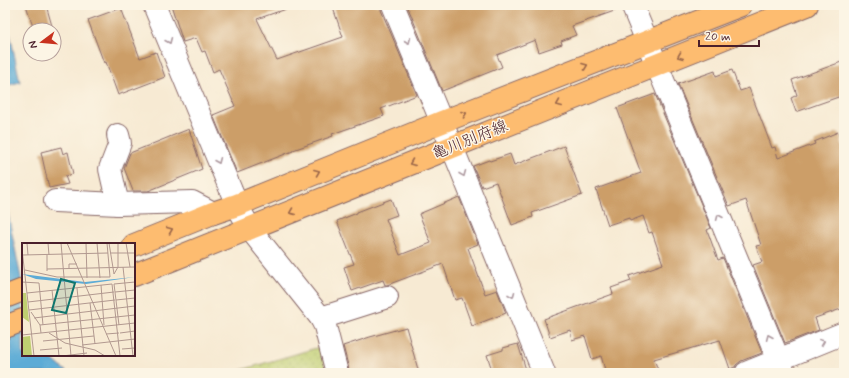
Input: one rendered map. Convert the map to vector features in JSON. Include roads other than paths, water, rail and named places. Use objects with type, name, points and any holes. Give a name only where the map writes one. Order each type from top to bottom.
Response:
[{"type":"main road","name":"亀川別府線","points":[[135,245],[740,5]]},
{"type":"main road","name":"亀川別府線","points":[[135,275],[807,5]]},
{"type":"main road","points":[[5,297],[22,290]]},
{"type":"main road","points":[[5,327],[22,320]]},
{"type":"street","points":[[154,5],[237,205],[250,229],[321,318],[325,326],[337,373]]},
{"type":"street","points":[[393,5],[544,373]]},
{"type":"street","points":[[632,5],[781,367]]},
{"type":"street","points":[[118,135],[120,143],[110,169],[118,204]]},
{"type":"street","points":[[55,201],[118,204],[192,202],[213,213]]},
{"type":"street","points":[[321,318],[387,297]]},
{"type":"street","points":[[746,373],[781,367],[844,333]]},
{"type":"water","points":[[5,27],[10,34],[20,82],[5,86]]},
{"type":"water","points":[[5,199],[22,283],[22,356],[48,356],[68,373],[5,373],[5,363],[11,349],[5,319]]}]
